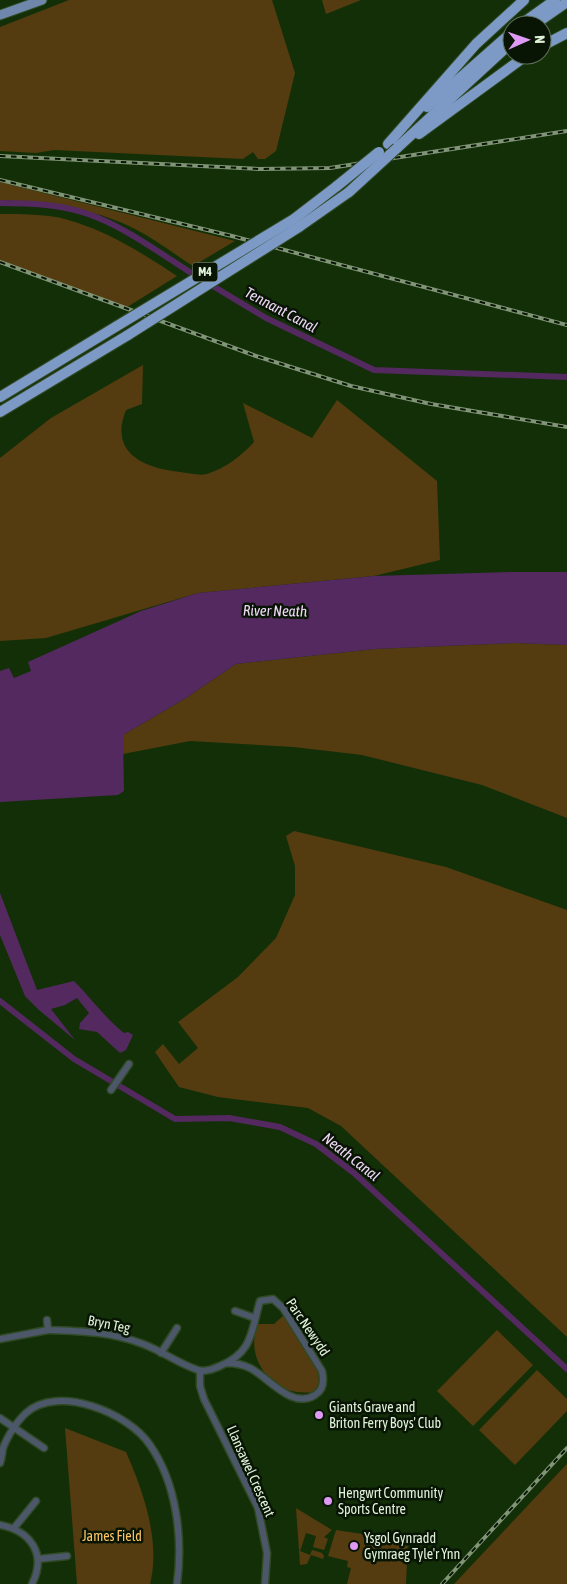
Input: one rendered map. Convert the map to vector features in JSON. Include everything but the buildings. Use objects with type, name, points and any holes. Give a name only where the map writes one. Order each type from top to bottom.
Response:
[{"type":"highway","name":"M4","points":[[392,146],[476,44],[524,0]]},
{"type":"highway","points":[[534,15],[555,0]]},
{"type":"highway","points":[[548,15],[567,2]]},
{"type":"highway","points":[[552,41],[567,33]]},
{"type":"highway","name":"M4","points":[[0,397],[117,326],[348,192],[392,146],[502,42]]},
{"type":"highway","name":"M4","points":[[406,139],[502,51]]},
{"type":"highway","name":"M4","points":[[0,412],[128,335],[297,223],[337,186],[379,152],[422,133],[513,65]]},
{"type":"main road","points":[[0,15],[42,0]]},
{"type":"street","points":[[111,1090],[129,1064]]},
{"type":"street","name":"Parc Newydd","points":[[226,1363],[240,1364],[250,1368],[280,1390],[297,1398],[311,1398],[322,1388],[324,1379],[322,1371],[283,1308],[273,1299],[260,1301],[255,1318]]},
{"type":"street","points":[[200,1371],[214,1369],[237,1358],[246,1347],[255,1318],[235,1311]]},
{"type":"street","points":[[47,1320],[48,1330]]},
{"type":"street","points":[[161,1353],[177,1328]]},
{"type":"street","name":"Bryn Teg","points":[[0,1339],[48,1330],[110,1334],[143,1344],[200,1371]]},
{"type":"street","name":"Llansawel Crescent","points":[[200,1371],[200,1386],[204,1399],[258,1508],[267,1553],[265,1584]]},
{"type":"street","points":[[0,1463],[4,1447],[14,1428],[26,1413],[42,1404],[57,1401],[82,1403],[104,1411],[128,1425],[149,1443],[161,1464],[170,1490],[176,1516],[180,1563],[177,1584]]},
{"type":"street","points":[[0,1418],[44,1448]]},
{"type":"street","points":[[14,1528],[36,1501]]},
{"type":"street","points":[[0,1525],[14,1528],[33,1545],[38,1559],[37,1574],[32,1584]]},
{"type":"street","points":[[38,1559],[67,1556]]},
{"type":"green space","points":[[69,0],[272,0],[295,73],[276,151],[265,159],[258,159],[253,152],[243,159],[54,150],[36,153],[0,151],[0,27]]},
{"type":"green space","points":[[322,0],[361,0],[326,14]]},
{"type":"green space","points":[[0,182],[235,241],[193,266],[142,233],[102,216],[69,207],[0,200]]},
{"type":"green space","points":[[0,214],[49,216],[95,229],[123,243],[177,276],[124,309],[0,260]]},
{"type":"green space","points":[[143,365],[142,404],[126,410],[122,425],[122,437],[126,447],[132,455],[142,462],[166,470],[197,475],[207,474],[233,461],[254,442],[243,403],[312,438],[337,400],[437,481],[440,560],[374,576],[198,593],[46,638],[0,641],[0,458],[51,418]]},
{"type":"green space","points":[[515,643],[567,645],[567,818],[482,785],[362,755],[294,747],[190,741],[123,754],[123,735],[186,698],[236,664],[375,649]]},
{"type":"green space","points":[[294,831],[446,867],[567,910],[567,1337],[341,1126],[308,1108],[218,1097],[179,1087],[155,1052],[163,1044],[179,1064],[198,1048],[178,1022],[238,977],[276,938],[295,895],[295,866],[286,836]]},
{"type":"green space","points":[[284,1315],[316,1366],[319,1376],[318,1385],[312,1392],[298,1392],[285,1389],[265,1373],[258,1362],[254,1337],[258,1324],[274,1324]]},
{"type":"green space","points":[[497,1330],[533,1365],[473,1426],[437,1391]]},
{"type":"green space","points":[[537,1370],[567,1399],[567,1411],[515,1465],[479,1430]]},
{"type":"green space","name":"James Field","points":[[65,1428],[126,1452],[144,1500],[152,1534],[153,1568],[150,1584],[77,1584]]},
{"type":"green space","points":[[567,1464],[567,1584],[454,1584],[564,1467]]},
{"type":"green space","points":[[296,1508],[332,1530],[324,1537],[328,1539],[324,1550],[313,1547],[316,1536],[306,1533],[300,1551],[310,1555],[312,1550],[322,1553],[323,1559],[311,1555],[307,1564],[300,1565]]},
{"type":"green space","points":[[336,1530],[408,1541],[406,1584],[347,1584],[351,1568],[347,1567],[348,1561],[328,1556]]},
{"type":"water","name":"River Neath","points":[[567,572],[567,645],[515,643],[375,649],[236,664],[186,698],[123,735],[124,791],[118,795],[0,802],[0,671],[9,668],[14,678],[31,671],[28,662],[141,611],[198,593],[374,576]]},
{"type":"water","points":[[0,893],[37,990],[74,981],[117,1027],[124,1033],[128,1032],[133,1035],[126,1050],[120,1053],[97,1032],[79,1029],[80,1023],[89,1013],[77,998],[65,1005],[51,1009],[75,1040],[25,996],[0,935]]},
{"type":"waterway","name":"Tennant Canal","points":[[0,203],[55,206],[88,214],[131,234],[199,278]]},
{"type":"waterway","name":"Tennant Canal","points":[[208,283],[266,318],[374,370],[567,377]]},
{"type":"waterway","name":"Neath Canal","points":[[0,1001],[74,1059],[175,1119],[229,1118],[280,1127],[316,1144],[354,1173],[567,1369]]},
{"type":"railway","points":[[0,156],[259,169],[330,168],[567,131]]},
{"type":"railway","points":[[0,180],[232,236],[567,325]]},
{"type":"railway","points":[[0,262],[256,356],[351,386],[431,404],[567,427]]},
{"type":"railway","points":[[442,1584],[567,1448]]},
{"type":"place","name":"Giants Grave and Briton Ferry Boys' Club","points":[[319,1415]]},
{"type":"place","name":"Hengwrt Community Sports Centre","points":[[328,1501]]},
{"type":"place","name":"Ysgol Gynradd Gymraeg Tyle'r Ynn","points":[[354,1546]]}]
